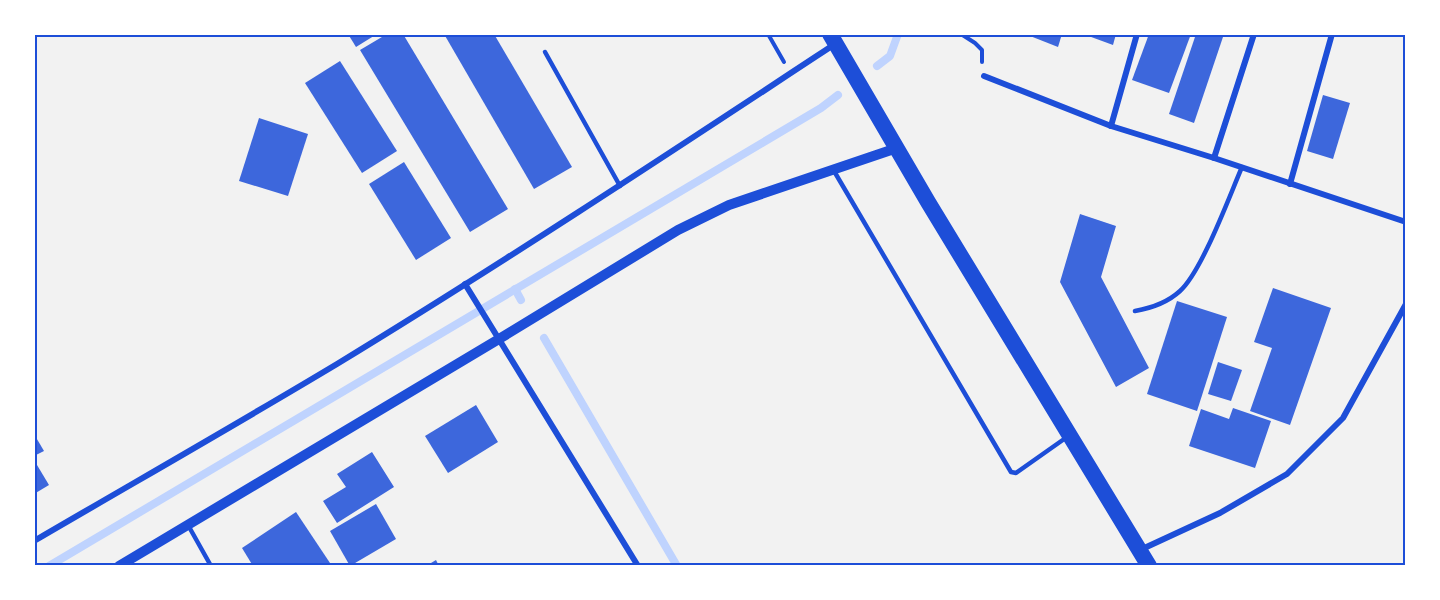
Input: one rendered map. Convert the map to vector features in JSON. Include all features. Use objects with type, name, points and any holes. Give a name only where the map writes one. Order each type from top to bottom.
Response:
[{"type":"highway","points":[[833,39],[1149,566]]},
{"type":"street","points":[[1111,126],[1137,34]]},
{"type":"street","points":[[1214,158],[1254,34]]},
{"type":"street","points":[[1290,184],[1332,34]]},
{"type":"street","points":[[34,541],[326,370],[465,284],[620,186],[791,73],[833,39]]},
{"type":"street","points":[[984,76],[1111,126],[1406,222]]},
{"type":"street","points":[[119,566],[678,230],[729,205],[897,148]]},
{"type":"street","points":[[465,284],[638,566]]},
{"type":"street","points":[[1140,551],[1220,513],[1287,474],[1343,418],[1406,304]]},
{"type":"lane","points":[[545,52],[620,186]]},
{"type":"lane","points":[[1135,311],[1155,308],[1181,290],[1199,264],[1242,167]]},
{"type":"lane","points":[[833,170],[1011,472],[1016,473],[1070,435]]},
{"type":"lane","points":[[188,525],[211,566]]},
{"type":"path","points":[[768,34],[791,73]]},
{"type":"path","points":[[961,34],[982,50],[984,76]]},
{"type":"building","points":[[348,34],[377,34],[356,47]]},
{"type":"building","points":[[387,34],[403,34],[508,209],[470,232],[360,50]]},
{"type":"building","points":[[444,34],[494,34],[572,167],[534,189]]},
{"type":"building","points":[[1025,34],[1062,34],[1058,47]]},
{"type":"building","points":[[1083,34],[1116,34],[1113,45]]},
{"type":"building","points":[[1149,34],[1191,34],[1169,93],[1132,80]]},
{"type":"building","points":[[1196,34],[1224,34],[1194,123],[1169,114]]},
{"type":"building","points":[[340,61],[397,151],[362,173],[305,83]]},
{"type":"building","points":[[1323,95],[1350,103],[1333,159],[1307,151]]},
{"type":"building","points":[[259,118],[308,134],[288,196],[239,181]]},
{"type":"building","points":[[404,162],[451,238],[416,260],[369,184]]},
{"type":"building","points":[[1080,214],[1116,226],[1101,277],[1149,368],[1116,387],[1060,282]]},
{"type":"building","points":[[1273,288],[1331,308],[1290,425],[1250,411],[1272,348],[1254,342]]},
{"type":"building","points":[[1177,301],[1227,317],[1197,411],[1147,394]]},
{"type":"building","points":[[1218,362],[1242,370],[1231,401],[1208,394]]},
{"type":"building","points":[[476,405],[498,442],[448,473],[425,436]]},
{"type":"building","points":[[1233,408],[1271,421],[1255,468],[1189,446],[1201,409],[1229,419]]},
{"type":"building","points":[[34,434],[44,451],[34,456]]},
{"type":"building","points":[[372,452],[394,487],[337,523],[323,501],[346,487],[337,474]]},
{"type":"building","points":[[34,460],[49,485],[34,494]]},
{"type":"building","points":[[376,504],[396,539],[350,566],[330,531]]},
{"type":"building","points":[[296,512],[332,566],[253,566],[242,548]]},
{"type":"building","points":[[436,560],[439,566],[426,566]]},
{"type":"waterway","points":[[877,66],[890,56],[898,34]]},
{"type":"waterway","points":[[49,566],[821,108],[838,95]]},
{"type":"waterway","points":[[515,289],[521,300]]},
{"type":"waterway","points":[[544,338],[677,566]]}]
